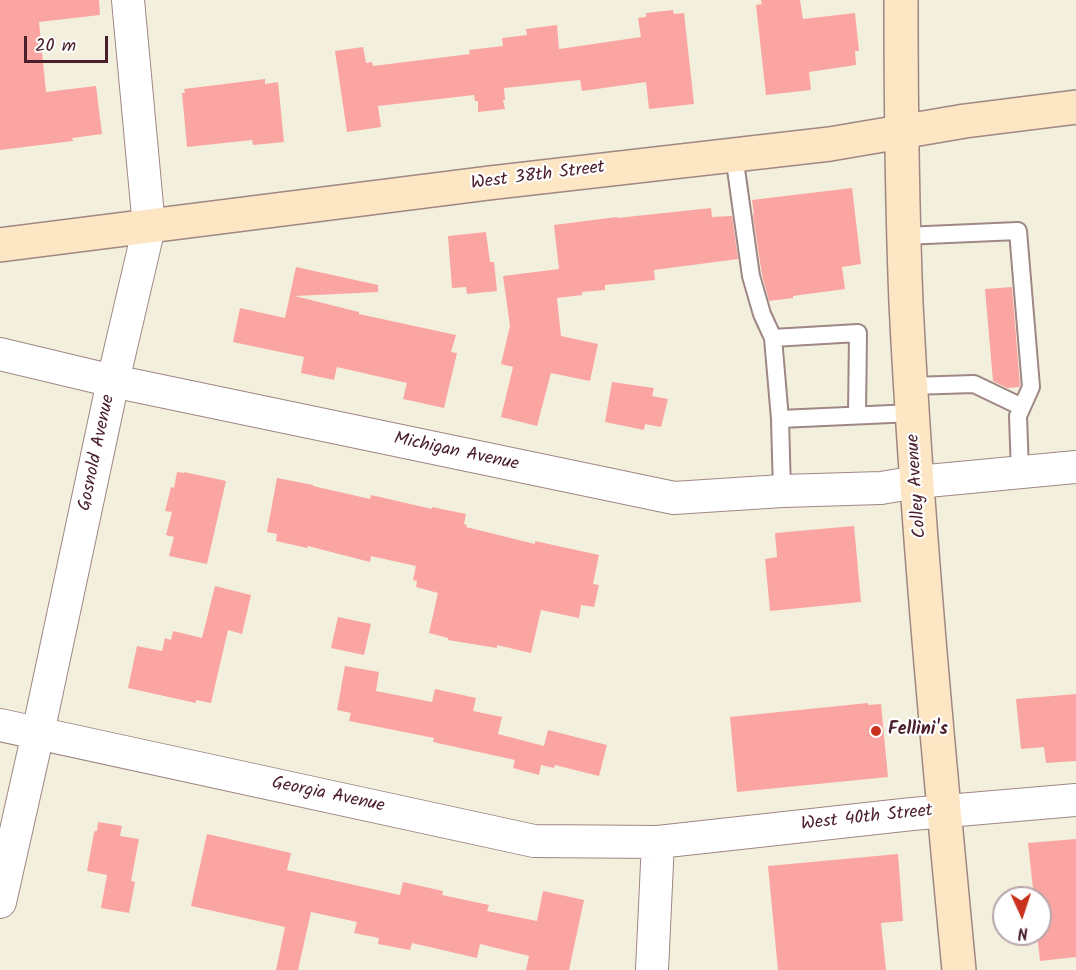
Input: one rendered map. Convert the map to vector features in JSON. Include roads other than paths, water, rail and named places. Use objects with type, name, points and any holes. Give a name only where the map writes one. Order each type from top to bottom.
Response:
[{"type":"main road","name":"Colley Avenue","points":[[901,0],[904,236],[912,399],[956,969]]},
{"type":"main road","name":"West 38th Street","points":[[0,244],[489,183],[830,144],[965,121],[1076,107]]},
{"type":"street","name":"Gosnold Avenue","points":[[0,902],[113,381],[149,227],[128,0]]},
{"type":"street","name":"Michigan Avenue","points":[[0,354],[113,381],[674,498],[881,488],[917,482],[1076,467]]},
{"type":"street","name":"Georgia Avenue","points":[[0,725],[534,841],[658,842]]},
{"type":"street","name":"West 40th Street","points":[[658,842],[944,811],[1076,800]]},
{"type":"street","points":[[652,970],[658,842]]},
{"type":"lane","points":[[734,155],[751,276],[762,314],[773,338],[780,418],[782,491]]},
{"type":"lane","points":[[904,236],[1018,231],[1031,387],[1018,416],[1020,472]]},
{"type":"lane","points":[[773,338],[858,333],[857,415]]},
{"type":"lane","points":[[780,418],[857,415],[974,384],[1022,407]]},
{"type":"place","name":"Fellini's","points":[[876,731]]}]
